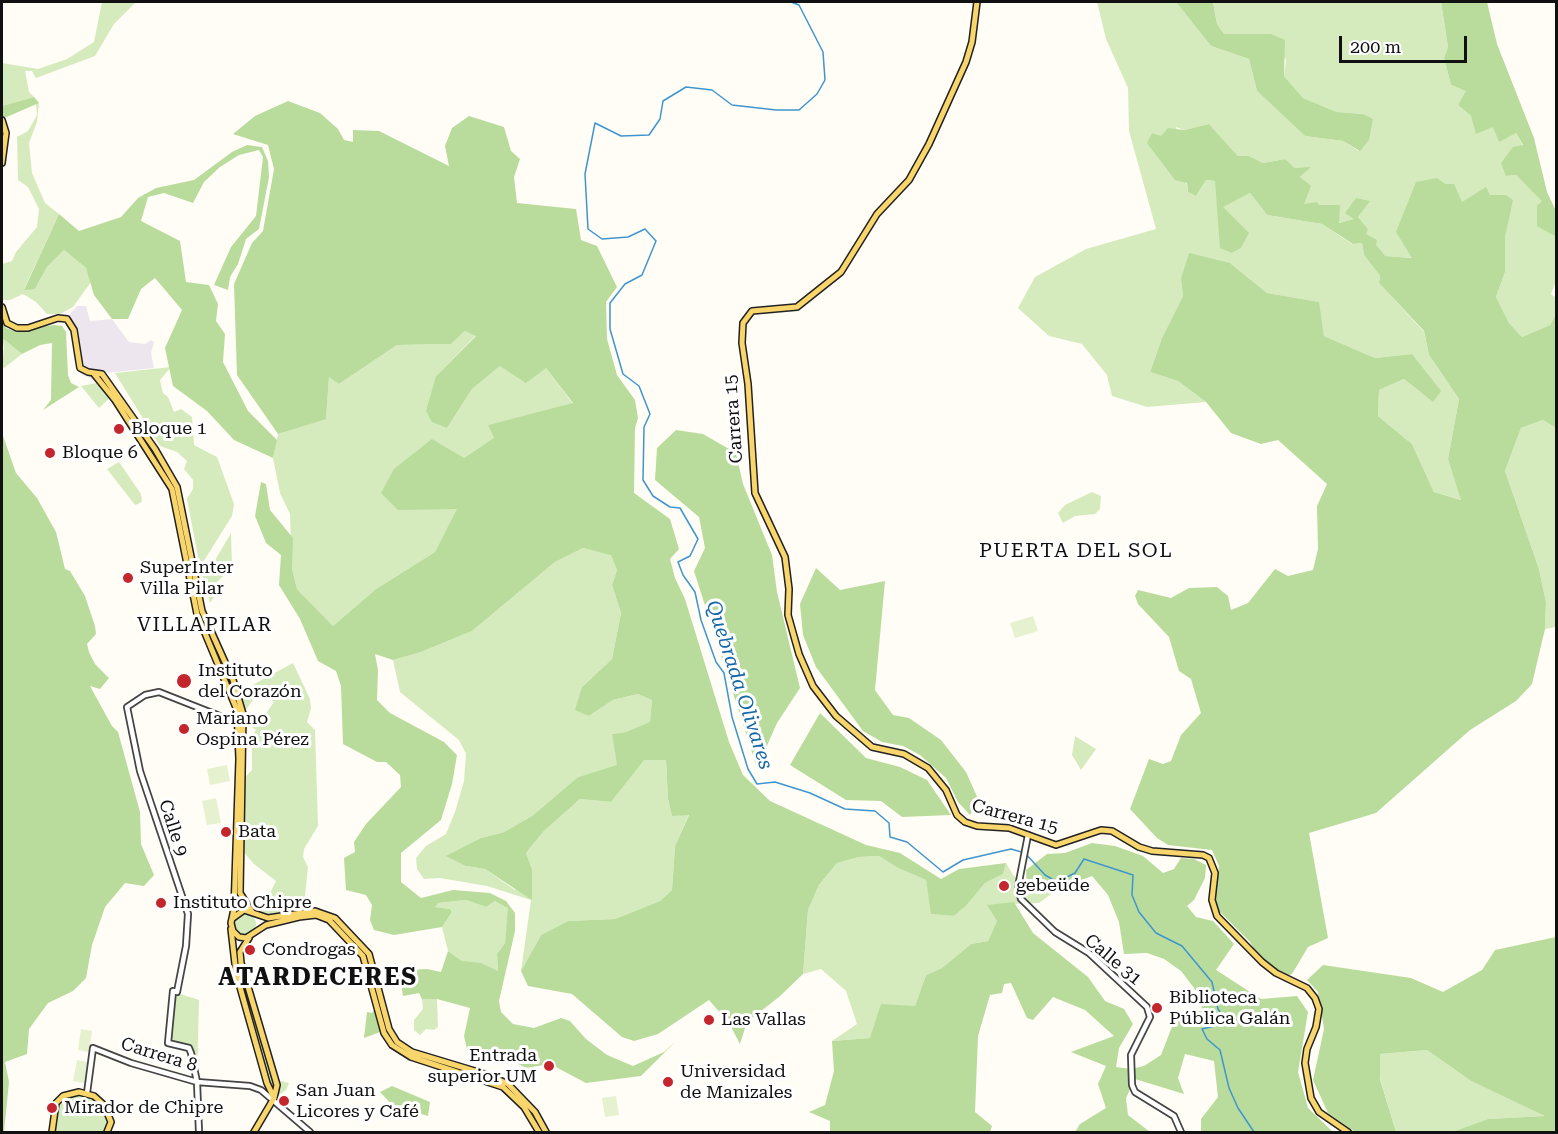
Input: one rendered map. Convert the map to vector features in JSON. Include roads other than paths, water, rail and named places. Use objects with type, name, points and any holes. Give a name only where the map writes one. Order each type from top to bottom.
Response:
[{"type":"main road","name":"Carrera 15","points":[[977,2],[972,42],[966,62],[929,144],[909,180],[878,214],[841,273],[796,307],[752,311],[743,323],[742,343],[748,384],[755,493],[785,557],[788,570],[790,626],[799,654],[813,686],[836,716],[872,747],[904,754],[928,768],[946,790],[957,815],[965,822],[977,826],[1009,828],[1027,837],[1056,845],[1101,830],[1112,831],[1139,847],[1152,851],[1203,855],[1209,858],[1215,873],[1212,900],[1217,916],[1262,962],[1276,973],[1307,988],[1316,998],[1319,1009],[1316,1027],[1307,1049],[1305,1063],[1308,1088],[1319,1112],[1348,1132]]},
{"type":"main road","points":[[2,120],[6,133],[2,163]]},
{"type":"main road","points":[[2,307],[7,323],[17,328],[39,325],[58,318],[67,319],[74,330],[80,368],[94,374],[102,374],[155,449],[177,487],[202,611],[233,680],[244,728],[240,892],[259,922],[257,931]]},
{"type":"main road","points":[[94,374],[115,399],[172,489],[197,614],[230,689],[238,722],[231,927],[236,973],[267,1083],[274,1098]]},
{"type":"main road","points":[[232,920],[240,911],[268,918],[315,911],[335,918],[369,954],[389,1029],[397,1042],[411,1052],[488,1075],[508,1084],[535,1112],[546,1132]]},
{"type":"main road","points":[[254,1132],[274,1098],[277,1085],[241,963],[242,948],[257,931],[273,923],[309,915],[329,920],[363,956],[384,1033],[392,1045],[411,1057],[503,1087],[524,1107],[539,1132]]},
{"type":"main road","points":[[231,927],[239,937],[250,937]]},
{"type":"main road","points":[[52,1132],[53,1112],[59,1099],[69,1093],[87,1093],[99,1100],[108,1111],[111,1122],[107,1132]]},
{"type":"street","name":"Calle 9","points":[[196,1082],[189,1048],[168,1043],[175,992],[186,946],[188,914],[140,771],[128,707],[145,695],[159,692],[238,722]]},
{"type":"street","points":[[238,722],[244,728]]},
{"type":"street","name":"Calle 31","points":[[1027,837],[1018,887],[1021,899],[1055,932],[1089,953],[1147,1007],[1150,1017],[1131,1055],[1132,1085],[1135,1092],[1174,1116],[1181,1132]]},
{"type":"street","name":"Carrera 8","points":[[87,1093],[93,1048],[131,1063],[196,1082],[250,1086],[274,1098],[310,1132]]},
{"type":"street","points":[[196,1082],[199,1132]]},
{"type":"waterway","name":"Quebrada Olivares","points":[[791,2],[799,5],[823,52],[825,80],[817,94],[799,110],[732,105],[712,90],[686,87],[663,101],[660,119],[649,135],[621,136],[595,123],[585,174],[588,229],[602,239],[628,237],[645,229],[656,241],[642,275],[625,284],[610,303],[610,329],[623,374],[639,386],[650,414],[644,427],[643,480],[653,496],[670,507],[680,508],[698,539],[690,556],[678,562],[683,575],[695,592],[701,620],[716,662],[724,673],[732,717],[748,769],[757,784],[775,782],[810,793],[845,809],[875,811],[889,823],[890,837],[907,842],[943,872],[963,860],[1011,849],[1025,853],[1045,875],[1057,882],[1075,873],[1084,859],[1133,875],[1132,895],[1139,912],[1156,933],[1182,946],[1212,982],[1218,1009],[1224,1018],[1219,1025],[1202,1029],[1207,1039],[1220,1050],[1229,1088],[1238,1108],[1254,1132]]},
{"type":"place","name":"Bloque 1","points":[[119,429]]},
{"type":"place","name":"Bloque 6","points":[[50,453]]},
{"type":"place","name":"SuperInter Villa Pilar","points":[[128,578]]},
{"type":"place","name":"Instituto del Corazón","points":[[184,681]]},
{"type":"place","name":"Mariano Ospina Pérez","points":[[184,729]]},
{"type":"place","name":"Bata","points":[[226,832]]},
{"type":"place","name":"gebeüde","points":[[1004,886]]},
{"type":"place","name":"Instituto Chipre","points":[[161,903]]},
{"type":"place","name":"Condrogas","points":[[250,950]]},
{"type":"place","name":"Biblioteca Pública Galán","points":[[1157,1008]]},
{"type":"place","name":"Las Vallas","points":[[709,1020]]},
{"type":"place","name":"Entrada superior UM","points":[[549,1066]]},
{"type":"place","name":"Universidad de Manizales","points":[[668,1082]]},
{"type":"place","name":"San Juan Licores y Café","points":[[284,1101]]},
{"type":"place","name":"Mirador de Chipre","points":[[52,1108]]},
{"type":"district","name":"PUERTA DEL SOL","points":[[1076,551]]},
{"type":"district","name":"VILLAPILAR","points":[[205,625]]},
{"type":"district","name":"ATARDECERES","points":[[318,978]]}]
